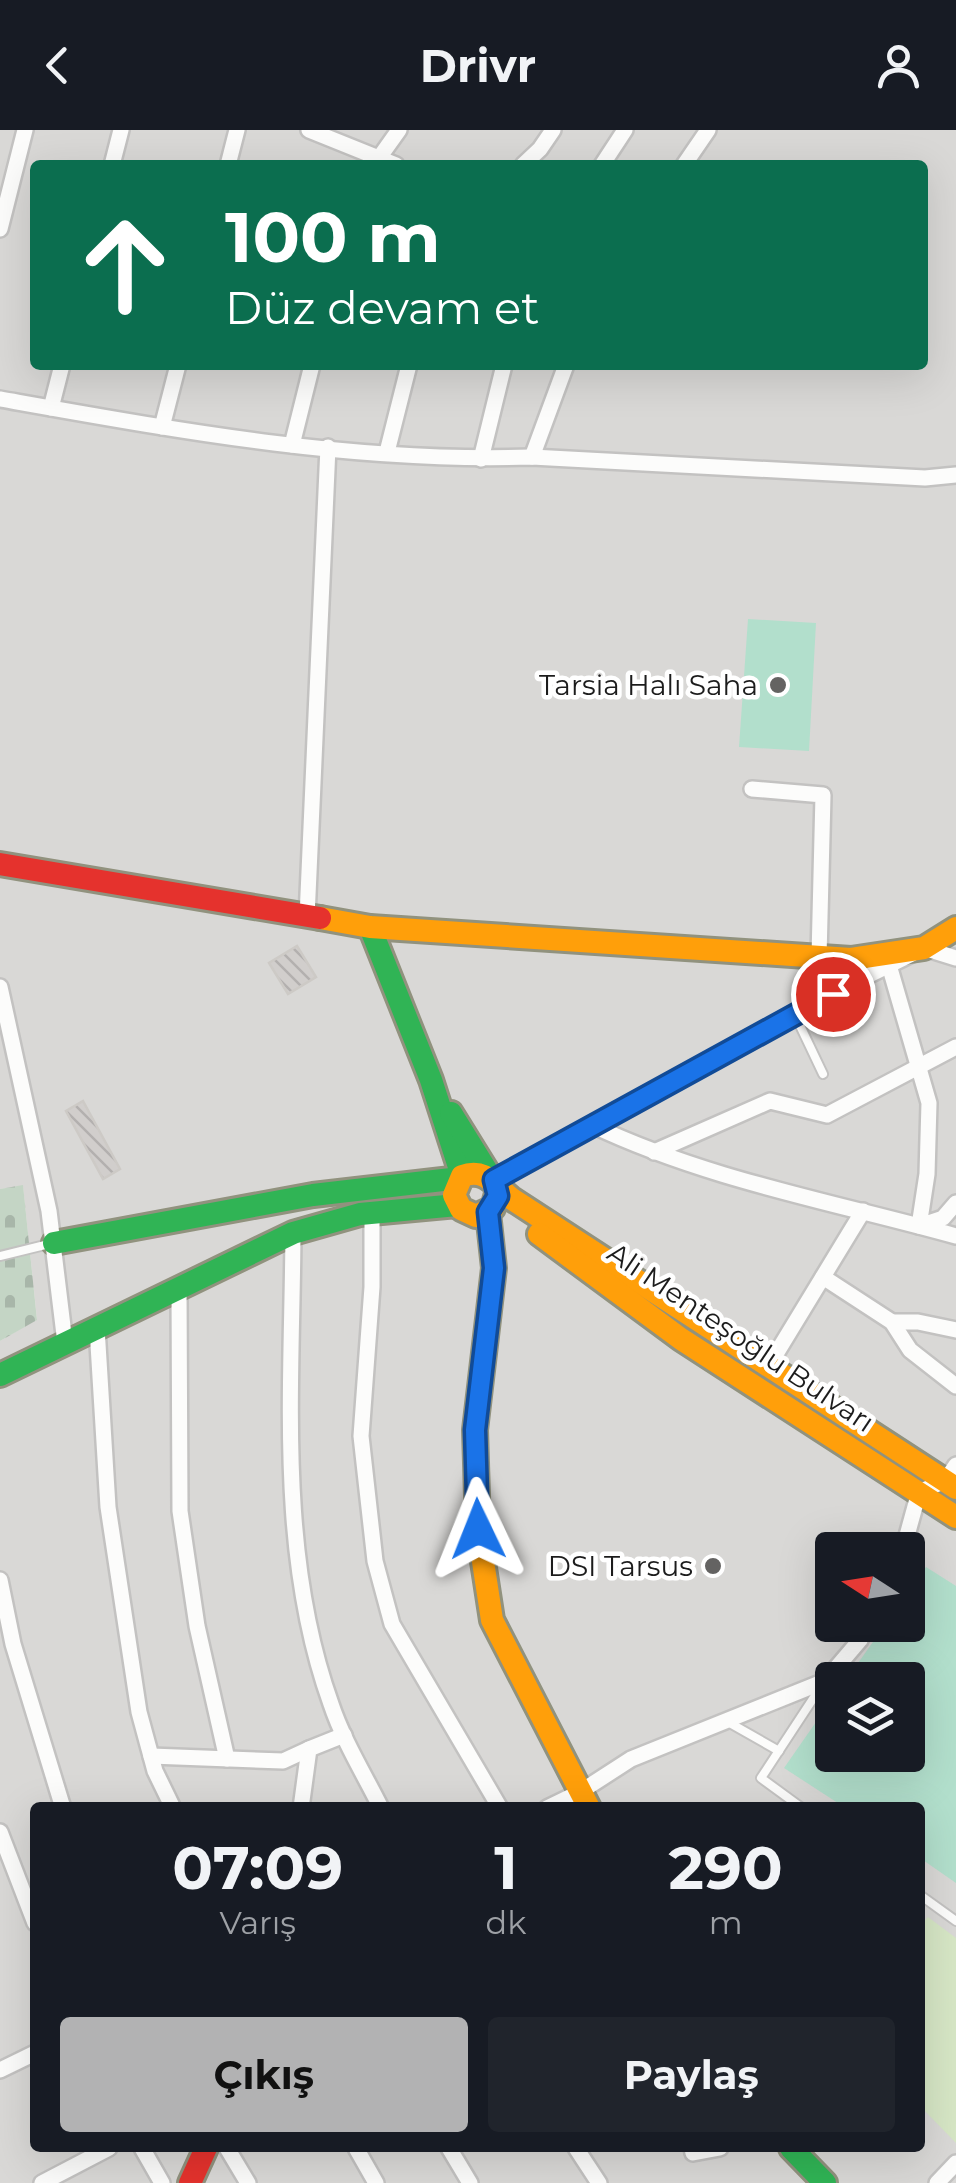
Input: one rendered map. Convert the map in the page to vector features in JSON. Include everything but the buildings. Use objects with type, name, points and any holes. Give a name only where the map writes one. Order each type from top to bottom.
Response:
[{"type":"street","points":[[0,229],[25,130]]},
{"type":"street","points":[[113,160],[121,130]]},
{"type":"street","points":[[229,160],[237,130]]},
{"type":"street","points":[[309,130],[370,159],[399,130]]},
{"type":"street","points":[[528,160],[552,130]]},
{"type":"street","points":[[605,160],[625,130]]},
{"type":"street","points":[[687,160],[708,130]]},
{"type":"street","points":[[51,408],[61,370]]},
{"type":"street","points":[[162,427],[177,370]]},
{"type":"street","points":[[292,444],[311,370]]},
{"type":"street","points":[[387,452],[407,370]]},
{"type":"street","points":[[482,459],[503,370]]},
{"type":"street","points":[[532,458],[564,370]]},
{"type":"street","points":[[0,399],[234,440],[482,459],[532,458],[925,478],[956,475]]},
{"type":"street","points":[[307,917],[328,447]]},
{"type":"street","points":[[752,788],[823,796],[819,958]]},
{"type":"street","points":[[0,864],[370,927],[851,960],[924,948],[956,958]]},
{"type":"street","points":[[370,927],[432,1080],[461,1177],[454,1190],[457,1205]]},
{"type":"street","points":[[0,1375],[293,1233],[372,1213],[457,1205],[471,1215],[493,1192],[592,1125],[956,928]]},
{"type":"street","points":[[889,965],[929,1103],[927,1174],[919,1226]]},
{"type":"street","points":[[0,987],[54,1243],[66,1343]]},
{"type":"street","points":[[654,1152],[770,1101],[826,1115],[956,1047]]},
{"type":"street","points":[[432,1080],[493,1192],[494,1268],[475,1430],[478,1529],[492,1620],[584,1800],[630,1759],[815,1685]]},
{"type":"street","points":[[592,1125],[728,1178],[956,1236]]},
{"type":"street","points":[[54,1243],[324,1194],[461,1177],[473,1172],[493,1192]]},
{"type":"street","name":"Ali Menteşoğlu Bulvarı","points":[[493,1192],[768,1367],[952,1478]]},
{"type":"street","name":"Ali Menteşoğlu Bulvarı","points":[[493,1192],[682,1339],[956,1517]]},
{"type":"street","points":[[324,1194],[293,1233],[292,1517],[308,1626],[331,1705],[378,1802]]},
{"type":"street","points":[[919,1226],[944,1218],[956,1202]]},
{"type":"street","points":[[768,1367],[863,1210]]},
{"type":"street","points":[[372,1213],[372,1286],[361,1436],[375,1561],[392,1624],[496,1802]]},
{"type":"street","points":[[823,1277],[892,1322],[910,1350],[956,1386]]},
{"type":"street","points":[[179,1288],[180,1511],[196,1626],[227,1759]]},
{"type":"street","points":[[892,1322],[918,1322],[956,1330]]},
{"type":"street","points":[[97,1328],[108,1507],[139,1712],[151,1756],[170,1802]]},
{"type":"street","points":[[908,1532],[919,1492],[952,1478]]},
{"type":"street","points":[[0,1580],[14,1644],[61,1802]]},
{"type":"street","points":[[841,1662],[858,1642]]},
{"type":"street","points":[[151,1756],[283,1761],[344,1735]]},
{"type":"street","points":[[302,1802],[309,1749]]},
{"type":"street","points":[[0,1832],[30,1910]]},
{"type":"street","points":[[0,2070],[30,2055]]},
{"type":"street","points":[[42,2183],[101,2152]]},
{"type":"street","points":[[144,2152],[162,2183]]},
{"type":"street","points":[[190,2183],[204,2152]]},
{"type":"street","points":[[229,2152],[248,2183]]},
{"type":"street","points":[[358,2152],[376,2183]]},
{"type":"street","points":[[451,2152],[470,2183]]},
{"type":"street","points":[[579,2152],[599,2183]]},
{"type":"street","points":[[794,2152],[825,2183]]},
{"type":"street","points":[[937,2183],[956,2164]]},
{"type":"lane","points":[[795,1015],[823,1074]]},
{"type":"lane","points":[[0,1256],[54,1243]]},
{"type":"lane","points":[[794,1802],[762,1778],[815,1695]]},
{"type":"lane","points":[[728,1722],[779,1751]]},
{"type":"lane","points":[[925,1902],[956,1921]]},
{"type":"shaded area","points":[[0,130],[956,130],[956,2183],[0,2183],[0,1341],[37,1319],[23,1186],[0,1189]]},
{"type":"green space","name":"Tarsia Halı Saha","points":[[748,619],[816,623],[809,751],[739,747]]},
{"type":"green space","points":[[23,1185],[37,1320],[0,1341],[0,1189]]},
{"type":"green space","points":[[926,1567],[956,1586],[956,1883],[925,1861],[925,1802],[836,1802],[784,1768],[815,1723],[815,1772],[925,1772],[925,1662],[859,1662],[873,1642],[925,1642]]},
{"type":"green space","points":[[928,1917],[956,1938],[956,2143],[925,2111]]},
{"type":"traffic: fast","points":[[370,927],[431,1080],[462,1176]]},
{"type":"traffic: fast","points":[[451,1113],[490,1176]]},
{"type":"traffic: fast","points":[[54,1243],[313,1195],[460,1178]]},
{"type":"traffic: fast","points":[[0,1375],[293,1233],[360,1214],[457,1205]]},
{"type":"traffic: fast","points":[[795,2152],[825,2183]]},
{"type":"traffic: slow","points":[[320,918],[370,927],[851,959],[924,948],[956,928]]},
{"type":"traffic: slow","points":[[498,1190],[493,1208],[476,1216],[461,1209],[454,1195],[462,1176],[484,1176],[512,1199],[956,1488]]},
{"type":"traffic: slow","points":[[488,1213],[494,1268],[475,1430],[478,1529],[492,1620],[586,1802]]},
{"type":"traffic: slow","points":[[539,1234],[681,1339],[956,1517]]},
{"type":"traffic: jam","points":[[0,864],[320,918]]},
{"type":"traffic: jam","points":[[190,2183],[204,2152]]},
{"type":"place","name":"Tarsia Halı Saha","points":[[778,685]]},
{"type":"place","name":"DSI Tarsus","points":[[713,1566]]},
{"type":"route","points":[[478,1529],[475,1430],[494,1268],[488,1212],[498,1196],[494,1180],[833,994]]}]
